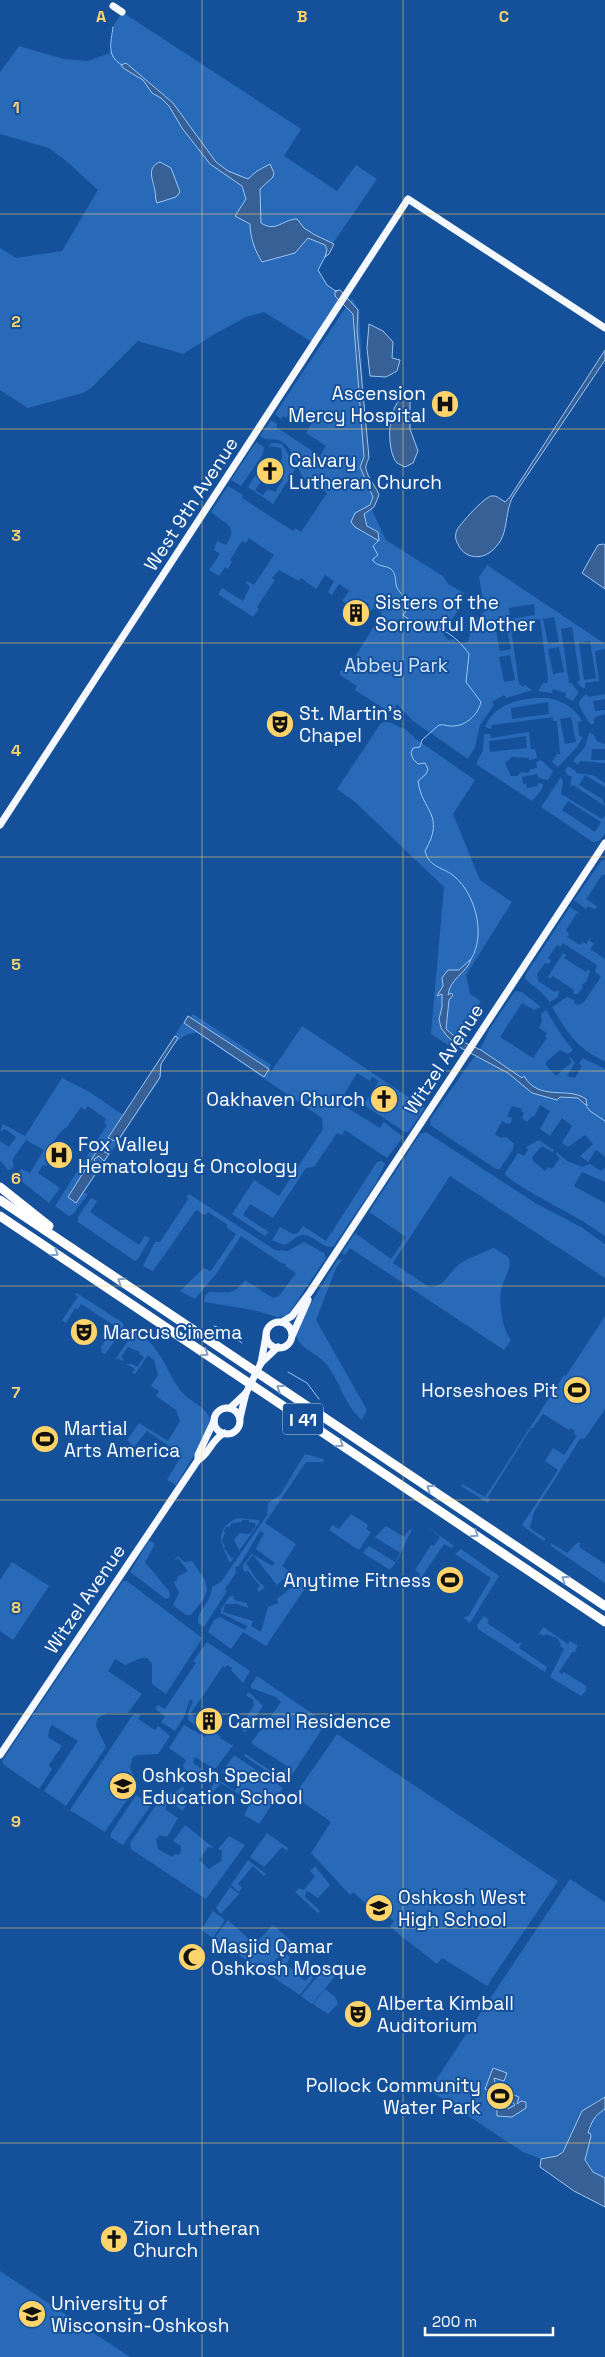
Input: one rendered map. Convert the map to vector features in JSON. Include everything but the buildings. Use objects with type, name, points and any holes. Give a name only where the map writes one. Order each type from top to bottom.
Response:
[{"type":"highway","points":[[0,1188],[57,1232],[60,1240]]},
{"type":"highway","name":"I 41","points":[[0,1200],[605,1606]]},
{"type":"highway","name":"I 41","points":[[0,1216],[605,1622]]},
{"type":"highway","points":[[0,1222],[32,1238]]},
{"type":"main road","points":[[113,6],[122,12]]},
{"type":"main road","name":"West 9th Avenue","points":[[0,825],[408,199],[605,328]]},
{"type":"main road","name":"Witzel Avenue","points":[[282,1322],[292,1316],[310,1292],[605,843]]},
{"type":"main road","name":"Witzel Avenue","points":[[293,1334],[310,1292]]},
{"type":"main road","points":[[246,1393],[230,1408],[218,1413],[214,1421],[218,1429],[224,1433],[236,1430],[246,1393],[261,1363],[266,1336],[272,1324],[282,1322],[288,1326],[293,1334],[288,1344],[278,1347],[261,1363]]},
{"type":"main road","points":[[266,1336],[272,1345],[278,1347]]},
{"type":"main road","points":[[230,1408],[240,1418]]},
{"type":"main road","name":"Witzel Avenue","points":[[198,1460],[198,1455],[214,1421]]},
{"type":"main road","name":"Witzel Avenue","points":[[0,1755],[198,1460],[202,1458],[214,1440],[224,1433]]},
{"type":"green space","points":[[122,12],[301,129],[284,156],[337,191],[356,165],[377,179],[331,246],[318,270],[327,285],[340,296],[341,304],[315,344],[264,312],[246,317],[183,354],[138,341],[91,388],[83,393],[28,408],[0,390],[0,248],[16,258],[62,251],[98,190],[49,148],[0,134],[0,72],[19,46],[64,59],[88,61],[110,53],[113,27]]},
{"type":"green space","name":"Abbey Park","points":[[352,298],[359,310],[363,385],[358,379],[364,455],[362,472],[373,497],[370,506],[386,540],[444,577],[448,584],[464,593],[461,606],[443,633],[448,640],[453,639],[459,644],[468,642],[473,622],[485,611],[479,577],[487,565],[605,644],[605,649],[595,651],[599,681],[585,683],[585,688],[582,688],[577,682],[580,680],[572,627],[561,629],[569,683],[572,683],[579,692],[573,701],[565,697],[566,693],[553,689],[552,693],[538,691],[543,683],[547,683],[548,679],[540,619],[510,622],[519,684],[523,687],[525,685],[532,690],[506,698],[504,695],[492,702],[494,705],[480,725],[475,747],[468,759],[413,721],[397,704],[391,713],[355,690],[357,686],[340,675],[340,671],[347,669],[351,663],[363,671],[366,665],[355,657],[382,613],[373,608],[366,618],[364,617],[363,613],[369,604],[359,598],[352,607],[342,601],[349,591],[339,584],[332,595],[328,592],[334,581],[325,575],[316,589],[301,578],[299,581],[279,570],[272,578],[275,580],[257,607],[259,609],[253,617],[218,594],[222,588],[243,601],[250,587],[246,583],[247,581],[254,585],[274,555],[249,538],[246,543],[242,541],[230,560],[232,562],[228,569],[225,567],[219,576],[209,570],[220,554],[214,550],[217,541],[226,545],[230,538],[231,529],[229,526],[211,512],[228,486],[243,495],[242,498],[293,531],[295,528],[301,532],[327,493],[304,478],[285,444],[279,440],[266,439],[260,436],[271,420],[277,424],[276,427],[320,456],[326,446],[306,433],[314,420],[301,412],[299,414],[298,410],[291,409],[286,418],[283,416],[281,419],[275,414]],"holes":[[[534,604],[535,615],[510,619],[509,608]],[[554,617],[559,642],[548,644],[543,619]],[[506,624],[511,649],[500,651],[495,626]],[[590,641],[596,678],[584,680],[579,643]],[[559,647],[564,672],[553,674],[548,649]],[[510,655],[515,680],[504,682],[499,657]]]},
{"type":"green space","points":[[256,442],[264,447],[263,454],[241,486],[231,480]]},
{"type":"green space","points":[[270,444],[282,444],[296,468],[273,504],[248,487],[255,476],[260,474],[264,477],[255,490],[263,495],[268,489],[275,492],[283,480],[275,474],[281,462],[281,448],[271,446],[269,448]]},
{"type":"green space","points":[[586,694],[589,697],[605,694],[605,699],[593,701],[595,711],[605,710],[605,714],[597,716],[593,720],[595,722],[592,725],[579,704]]},
{"type":"green space","points":[[548,698],[572,708],[582,721],[578,722],[579,736],[583,737],[577,747],[558,767],[552,762],[557,754],[560,754],[557,721],[553,721],[553,717],[492,725],[491,729],[485,727],[496,712],[511,703],[520,700]],"holes":[[[548,702],[549,714],[512,719],[511,708]],[[571,717],[576,742],[565,744],[560,719]]]},
{"type":"green space","points":[[386,721],[405,729],[416,739],[475,780],[453,814],[480,880],[512,902],[466,975],[470,994],[481,1001],[457,1038],[457,1051],[431,1034],[444,887],[355,802],[337,789],[381,723]]},
{"type":"green space","points":[[529,732],[531,749],[535,749],[537,758],[529,760],[529,758],[512,757],[505,763],[511,776],[517,776],[521,772],[528,773],[531,769],[537,768],[536,762],[541,760],[553,771],[548,780],[539,778],[537,774],[522,777],[523,784],[526,784],[527,788],[538,786],[538,783],[543,784],[542,789],[532,801],[476,764],[483,750],[484,734],[490,734],[491,738]],"holes":[[[526,736],[527,748],[490,752],[489,741]]]},
{"type":"green space","points":[[589,733],[593,734],[598,742],[605,744],[605,749],[592,749],[591,760],[605,760],[605,763],[580,761],[578,765],[573,761],[585,747]]},
{"type":"green space","points":[[568,766],[576,771],[576,773],[592,775],[605,783],[605,787],[585,775],[579,785],[602,799],[605,806],[573,785],[570,787],[572,776],[568,776],[565,771]]},
{"type":"green space","points":[[561,777],[563,781],[561,794],[602,819],[605,816],[605,834],[599,841],[593,842],[541,807]],"holes":[[[568,801],[601,822],[595,832],[562,810]]]},
{"type":"green space","points":[[602,860],[605,860],[605,875],[602,875],[586,899],[598,907],[594,909],[588,906],[586,909],[574,900]]},
{"type":"green space","points":[[570,907],[581,914],[577,913],[566,930],[569,934],[567,937],[580,945],[582,942],[586,944],[591,937],[590,941],[594,944],[590,949],[605,959],[605,1061],[587,1051],[574,1039],[552,1007],[567,997],[574,1000],[574,1003],[578,1005],[584,1002],[601,977],[595,971],[597,965],[563,943],[560,947],[557,945],[548,958],[551,961],[548,964],[545,963],[537,974],[538,981],[555,992],[559,990],[558,997],[550,1002],[525,979],[526,974]]},
{"type":"green space","points":[[563,953],[566,955],[564,958],[586,972],[588,969],[590,971],[586,982],[581,985],[583,987],[578,994],[573,994],[574,990],[553,976],[550,979],[548,977]]},
{"type":"green space","points":[[515,991],[522,992],[541,1007],[534,1010],[522,1003],[500,1037],[533,1058],[547,1038],[545,1036],[547,1033],[539,1028],[542,1021],[541,1014],[546,1010],[573,1050],[568,1054],[560,1050],[546,1062],[546,1065],[556,1076],[572,1062],[570,1057],[575,1063],[567,1076],[575,1078],[582,1066],[579,1063],[583,1058],[605,1069],[605,1157],[596,1150],[588,1162],[580,1156],[593,1144],[585,1135],[568,1147],[562,1143],[572,1126],[562,1118],[550,1136],[540,1129],[550,1111],[540,1105],[534,1117],[532,1116],[527,1122],[522,1118],[524,1113],[521,1111],[522,1109],[512,1106],[507,1116],[512,1118],[511,1123],[508,1124],[502,1121],[495,1134],[501,1138],[506,1137],[514,1144],[513,1149],[500,1169],[496,1169],[430,1125],[431,1118],[482,1046],[489,1030]]},
{"type":"green space","points":[[193,1014],[271,1065],[268,1070],[271,1072],[302,1026],[425,1108],[408,1132],[405,1132],[364,1105],[379,1081],[372,1077],[370,1081],[357,1073],[339,1103],[380,1128],[384,1122],[403,1137],[387,1158],[345,1130],[342,1135],[337,1133],[314,1167],[306,1168],[273,1218],[250,1204],[243,1215],[269,1232],[265,1236],[232,1214],[254,1180],[279,1196],[323,1129],[322,1118],[197,1033],[185,1035],[174,1044],[163,1061],[160,1079],[84,1193],[88,1194],[73,1214],[69,1216],[55,1206],[107,1125],[104,1123],[106,1119],[88,1106],[85,1110],[81,1107],[55,1140],[45,1156],[47,1166],[43,1165],[38,1173],[60,1188],[49,1203],[15,1176],[21,1169],[30,1173],[44,1150],[26,1140],[12,1160],[14,1165],[12,1169],[8,1170],[0,1160],[0,1141],[9,1147],[16,1137],[5,1129],[0,1132],[3,1124],[25,1136],[62,1078],[88,1091],[123,1115],[188,1015],[191,1017]],"holes":[[[188,1016],[268,1069],[264,1076],[184,1023]],[[175,1036],[160,1067],[160,1077],[117,1142],[108,1138]],[[98,1150],[104,1160],[99,1156],[94,1159],[98,1170],[76,1203],[68,1197]]]},
{"type":"green space","points":[[426,1132],[537,1204],[581,1227],[605,1244],[605,1278],[450,1176],[393,1263],[429,1287],[443,1282],[461,1263],[491,1249],[494,1248],[508,1257],[510,1265],[502,1287],[500,1303],[503,1323],[511,1340],[504,1350],[350,1248],[345,1255],[342,1253],[355,1233],[391,1259],[406,1237],[369,1212],[420,1134]]},
{"type":"green space","points":[[539,1140],[554,1150],[552,1152],[542,1146],[532,1157],[533,1161],[545,1171],[548,1167],[552,1169],[560,1158],[556,1155],[557,1152],[567,1161],[582,1167],[590,1164],[601,1171],[605,1168],[605,1182],[582,1172],[574,1186],[605,1203],[605,1236],[506,1176],[505,1173],[518,1153],[524,1156],[528,1150],[526,1147]]},
{"type":"green space","points":[[382,1161],[385,1164],[376,1183],[333,1247],[329,1247],[306,1235],[295,1238],[284,1245],[272,1240],[280,1227],[293,1234],[298,1233],[303,1226],[326,1241],[377,1162]]},
{"type":"green space","points":[[189,1194],[275,1250],[288,1251],[304,1242],[324,1253],[326,1258],[287,1316],[277,1317],[253,1310],[204,1302],[205,1296],[209,1292],[233,1291],[245,1280],[273,1298],[279,1296],[296,1273],[285,1266],[286,1264],[281,1263],[241,1236],[216,1274],[195,1299],[180,1291],[204,1268],[211,1271],[236,1234],[226,1227],[228,1225],[208,1212],[205,1215],[196,1210],[153,1271],[143,1266],[155,1242],[160,1242],[189,1198],[186,1197]]},
{"type":"green space","points":[[91,1198],[97,1201],[90,1212],[139,1245],[145,1236],[150,1238],[138,1259],[135,1261],[78,1222],[78,1217]]},
{"type":"green space","points":[[338,1259],[342,1260],[336,1268],[316,1320],[367,1410],[362,1420],[351,1408],[327,1365],[298,1341],[296,1336],[300,1321]]},
{"type":"green space","points":[[77,1293],[123,1323],[123,1330],[105,1354],[102,1353],[101,1347],[115,1326],[81,1304],[78,1309],[75,1308],[66,1323],[62,1320],[78,1297],[75,1294]]},
{"type":"green space","points":[[605,1316],[605,1409],[585,1438],[580,1439],[534,1512],[530,1528],[546,1539],[543,1541],[522,1525],[558,1470],[545,1461],[553,1448],[564,1455],[577,1436],[574,1434],[575,1431],[570,1428],[569,1430],[543,1414],[533,1428],[531,1428],[488,1497],[490,1499],[488,1503],[461,1486],[462,1484],[485,1497],[564,1375],[566,1376]]},
{"type":"green space","points":[[134,1332],[150,1342],[180,1390],[201,1407],[210,1419],[202,1442],[176,1485],[167,1480],[182,1455],[147,1431],[134,1447],[127,1440],[139,1423],[168,1441],[180,1421],[176,1410],[156,1396],[159,1391],[151,1386],[158,1375],[154,1360],[148,1355],[135,1374],[132,1373],[135,1369],[126,1364],[132,1364],[137,1367],[144,1357],[139,1354],[140,1352],[128,1347],[121,1357],[124,1359],[122,1361],[118,1358],[114,1361]]},
{"type":"green space","points":[[305,1454],[324,1459],[323,1462],[306,1462],[265,1523],[296,1544],[282,1566],[308,1584],[266,1646],[243,1632],[231,1649],[208,1632],[214,1620],[220,1617],[245,1630],[247,1626],[221,1613],[221,1609],[230,1596],[234,1596],[234,1600],[247,1603],[248,1608],[237,1604],[225,1604],[223,1612],[253,1621],[251,1626],[261,1632],[268,1607],[278,1603],[277,1599],[292,1587],[283,1579],[277,1585],[253,1555],[246,1563],[257,1580],[265,1587],[259,1592],[257,1589],[260,1586],[248,1571],[245,1572],[243,1569],[243,1565],[252,1554],[272,1566],[275,1563],[256,1549],[264,1533],[260,1531],[239,1566],[235,1567],[236,1573],[225,1589],[227,1591],[204,1627],[198,1623],[199,1615],[210,1597],[212,1587],[221,1582],[267,1515],[268,1503],[280,1495]]},
{"type":"green space","points":[[351,1514],[368,1525],[366,1529],[371,1532],[359,1550],[329,1530],[332,1525],[339,1529]]},
{"type":"green space","points":[[237,1518],[259,1520],[259,1523],[239,1550],[234,1540],[239,1533],[250,1534],[256,1525],[249,1522],[249,1520],[242,1520],[242,1522],[232,1523],[229,1527],[227,1526],[222,1540],[224,1548],[231,1558],[234,1558],[230,1563],[222,1544],[221,1538],[222,1533],[229,1523]]},
{"type":"green space","points":[[425,1525],[454,1546],[451,1548],[444,1544],[416,1585],[418,1589],[412,1586],[420,1574],[415,1570],[431,1545],[434,1546],[440,1537]]},
{"type":"green space","points":[[386,1526],[404,1537],[410,1529],[412,1530],[397,1561],[390,1570],[363,1553],[369,1546],[395,1562],[400,1553],[375,1537]]},
{"type":"green space","points":[[149,1541],[153,1542],[154,1546],[145,1562],[169,1591],[170,1597],[166,1599],[130,1572]]},
{"type":"green space","points":[[551,1543],[567,1553],[577,1543],[581,1543],[579,1547],[605,1564],[605,1583],[551,1546]]},
{"type":"green space","points":[[461,1549],[499,1576],[470,1623],[464,1618],[468,1617],[491,1578],[455,1554]]},
{"type":"green space","points":[[178,1556],[184,1562],[192,1561],[205,1580],[207,1590],[203,1600],[191,1615],[186,1615],[173,1605],[179,1593],[174,1582],[178,1579],[177,1577],[188,1571],[178,1558],[173,1561]]},
{"type":"green space","points":[[12,1562],[49,1586],[13,1640],[0,1631],[0,1580]]},
{"type":"green space","points":[[123,1581],[127,1581],[202,1638],[166,1694],[152,1684],[152,1664],[147,1658],[141,1658],[125,1665],[115,1659],[108,1671],[142,1694],[128,1713],[106,1713],[97,1719],[96,1726],[106,1747],[66,1806],[44,1791],[78,1741],[52,1725],[48,1737],[62,1746],[49,1765],[52,1769],[39,1789],[4,1765],[2,1761]]},
{"type":"green space","points":[[484,1616],[489,1620],[487,1623],[518,1644],[522,1642],[519,1648],[547,1667],[545,1672],[478,1629],[477,1625]]},
{"type":"green space","points":[[543,1627],[568,1644],[570,1641],[578,1646],[575,1650],[577,1653],[573,1651],[559,1672],[562,1674],[564,1672],[586,1686],[586,1691],[581,1696],[550,1677],[564,1649],[560,1646],[561,1644],[557,1638],[546,1634],[544,1636],[540,1634],[537,1637]]},
{"type":"green space","points":[[207,1642],[250,1671],[243,1683],[231,1670],[232,1668],[227,1665],[225,1668],[223,1666],[191,1713],[203,1725],[220,1736],[220,1738],[231,1745],[234,1744],[216,1768],[195,1757],[193,1763],[209,1774],[203,1783],[194,1775],[186,1783],[187,1773],[183,1766],[186,1760],[169,1748],[184,1725],[205,1737],[207,1734],[188,1720],[189,1710],[193,1701],[190,1699],[184,1717],[175,1731],[161,1722],[165,1716],[155,1709],[158,1705],[165,1709],[196,1663],[193,1661]]},
{"type":"green space","points":[[257,1676],[326,1723],[286,1784],[244,1756],[246,1754],[280,1777],[287,1766],[251,1743],[281,1702],[276,1697],[251,1688]]},
{"type":"green space","points":[[249,1692],[263,1706],[245,1733],[240,1727],[254,1705],[253,1700],[246,1695]]},
{"type":"green space","points":[[136,1714],[141,1715],[138,1719],[155,1730],[158,1726],[170,1736],[158,1754],[137,1755],[133,1757],[130,1767],[137,1785],[105,1832],[70,1810],[132,1716]]},
{"type":"green space","points":[[337,1734],[558,1881],[487,1986],[442,1958],[437,1964],[390,1926],[394,1921],[372,1905],[370,1907],[353,1892],[350,1895],[311,1853],[331,1822],[294,1796]]},
{"type":"green space","points":[[234,1755],[283,1788],[259,1824],[244,1815],[251,1802],[221,1783],[207,1797],[216,1778],[235,1791],[239,1783],[222,1772]]},
{"type":"green space","points":[[183,1786],[184,1789],[179,1796],[188,1800],[183,1811],[171,1802],[166,1806],[166,1810],[178,1818],[167,1837],[160,1835],[156,1839],[158,1849],[172,1857],[175,1854],[179,1855],[181,1846],[173,1841],[185,1825],[214,1848],[208,1847],[199,1860],[209,1869],[221,1861],[222,1851],[218,1849],[229,1836],[245,1845],[206,1899],[131,1849],[130,1843],[163,1795],[176,1792]]},
{"type":"green space","points":[[136,1795],[151,1805],[123,1845],[110,1837],[111,1833]]},
{"type":"green space","points":[[267,1833],[288,1848],[287,1851],[282,1847],[264,1867],[250,1857]]},
{"type":"green space","points":[[248,1860],[266,1874],[264,1876],[253,1866],[238,1884],[242,1888],[239,1892],[231,1885]]},
{"type":"green space","points":[[315,1866],[330,1885],[318,1898],[306,1891],[305,1897],[320,1911],[318,1913],[295,1892],[299,1888],[304,1890],[315,1876],[310,1871]]},
{"type":"green space","points":[[570,1879],[605,1902],[605,2097],[594,2103],[581,2116],[567,2147],[560,2155],[541,2159],[523,2152],[429,2090]]},
{"type":"green space","points":[[230,1887],[239,1894],[221,1914],[216,1908]]},
{"type":"green space","points":[[213,1911],[225,1920],[213,1938],[201,1930]]},
{"type":"green space","points":[[228,1920],[249,1939],[237,1954],[214,1939]]},
{"type":"green space","points":[[273,1925],[292,1942],[264,1972],[239,1955],[250,1940],[255,1944]]},
{"type":"green space","points":[[287,1954],[290,1958],[286,1964],[305,1981],[311,1975],[313,1978],[300,1995],[268,1974]]},
{"type":"green space","points":[[327,1965],[337,1974],[312,2004],[301,1996]]},
{"type":"green space","points":[[325,1989],[335,1997],[338,2004],[328,2014],[313,2004]]},
{"type":"green space","points":[[605,2109],[605,2178],[593,2172],[585,2160],[592,2121],[596,2114]]},
{"type":"green space","name":"University of Wisconsin-Oshkosh","points":[[0,2271],[130,2357],[0,2357]]},
{"type":"shaded area","points":[[126,63],[173,103],[216,162],[228,171],[248,179],[257,171],[270,164],[274,173],[273,177],[260,189],[261,223],[271,227],[297,219],[304,228],[334,244],[329,254],[325,257],[327,249],[325,245],[308,238],[295,253],[262,262],[253,244],[250,224],[235,216],[246,199],[242,186],[210,164],[182,128],[169,106],[152,93],[143,80],[123,68],[121,65]]},
{"type":"shaded area","points":[[160,162],[171,168],[180,192],[176,197],[157,203],[152,170]]},
{"type":"shaded area","points":[[340,290],[358,310],[357,330],[369,457],[366,468],[379,495],[374,507],[364,514],[367,526],[378,532],[379,541],[355,527],[351,522],[355,513],[370,505],[373,497],[360,467],[364,457],[353,314],[335,296],[335,291]]},
{"type":"shaded area","points":[[369,324],[383,331],[393,342],[392,358],[400,360],[397,371],[386,377],[370,376],[367,348]]},
{"type":"shaded area","points":[[605,350],[605,360],[510,502],[501,540],[496,547],[485,555],[476,557],[463,552],[456,539],[456,532],[459,527],[473,510],[489,497],[496,496],[505,502],[510,497]]},
{"type":"shaded area","points":[[403,398],[408,398],[410,402],[410,429],[418,451],[413,463],[405,467],[397,463],[393,457],[390,439],[391,418],[398,402]]},
{"type":"shaded area","points":[[598,545],[605,545],[605,589],[582,573]]},
{"type":"shaded area","points":[[471,959],[466,969],[449,989],[448,995],[451,993],[453,995],[449,1000],[446,1029],[459,1040],[481,1050],[522,1078],[524,1076],[537,1089],[579,1095],[586,1099],[587,1106],[578,1098],[560,1097],[557,1100],[532,1093],[508,1073],[461,1048],[447,1036],[441,1028],[439,1019],[442,1007],[442,994],[437,996],[443,986],[442,978],[448,970],[459,970]]},
{"type":"shaded area","points":[[188,1016],[269,1069],[264,1077],[184,1023]]},
{"type":"shaded area","points":[[175,1036],[178,1038],[161,1064],[160,1077],[117,1142],[108,1138]]},
{"type":"shaded area","points":[[98,1149],[109,1154],[104,1161],[99,1156],[94,1159],[98,1170],[76,1203],[68,1197]]},
{"type":"shaded area","points":[[493,2068],[507,2073],[504,2081],[494,2078],[495,2083],[503,2090],[494,2094],[485,2089]]},
{"type":"shaded area","points":[[514,2095],[519,2097],[517,2104],[521,2101],[526,2102],[526,2108],[512,2117],[497,2116],[497,2109],[505,2108],[505,2097],[508,2100],[508,2109],[515,2105],[512,2101]]},
{"type":"shaded area","points":[[605,2097],[605,2109],[594,2119],[588,2133],[591,2136],[585,2160],[593,2172],[605,2178],[605,2207],[574,2191],[540,2167],[541,2159],[557,2156],[563,2152],[582,2111]]},
{"type":"waterway","points":[[113,27],[111,49],[114,58],[122,65]]},
{"type":"waterway","points":[[326,255],[318,270],[327,285],[337,292]]},
{"type":"waterway","points":[[379,540],[373,546],[378,555],[373,561],[391,569],[394,573],[397,588],[406,598],[408,605],[403,615],[418,623],[446,632],[454,637],[463,647],[469,654],[466,682],[481,702],[474,716],[466,722],[456,726],[439,725],[422,740],[420,747],[413,748],[411,753],[413,759],[418,764],[425,763],[428,769],[426,774],[418,781],[420,791],[433,821],[431,839],[425,851],[427,857],[433,864],[455,877],[462,885],[477,916],[478,939],[471,959]]},
{"type":"waterway","points":[[587,1107],[605,1121]]},
{"type":"waterway","points":[[214,1326],[224,1330],[242,1343]]},
{"type":"waterway","points":[[288,1372],[307,1383],[319,1399]]},
{"type":"place","name":"Ascension Mercy Hospital","points":[[445,404]]},
{"type":"place","name":"Calvary Lutheran Church","points":[[270,471]]},
{"type":"place","name":"Sisters of the Sorrowful Mother","points":[[356,613]]},
{"type":"place","name":"St. Martin's Chapel","points":[[280,724]]},
{"type":"place","name":"Oakhaven Church","points":[[384,1099]]},
{"type":"place","name":"Fox Valley Hematology & Oncology","points":[[59,1155]]},
{"type":"place","name":"Marcus Cinema","points":[[84,1332]]},
{"type":"place","name":"Horseshoes Pit","points":[[577,1390]]},
{"type":"place","name":"Martial Arts America","points":[[45,1439]]},
{"type":"place","name":"Anytime Fitness","points":[[450,1580]]},
{"type":"place","name":"Carmel Residence","points":[[209,1721]]},
{"type":"place","name":"Oshkosh Special Education School","points":[[123,1786]]},
{"type":"place","name":"Oshkosh West High School","points":[[379,1908]]},
{"type":"place","name":"Masjid Qamar Oshkosh Mosque","points":[[192,1957]]},
{"type":"place","name":"Alberta Kimball Auditorium","points":[[358,2014]]},
{"type":"place","name":"Pollock Community Water Park","points":[[500,2096]]},
{"type":"place","name":"Zion Lutheran Church","points":[[114,2239]]},
{"type":"place","name":"University of Wisconsin-Oshkosh","points":[[32,2314]]}]
